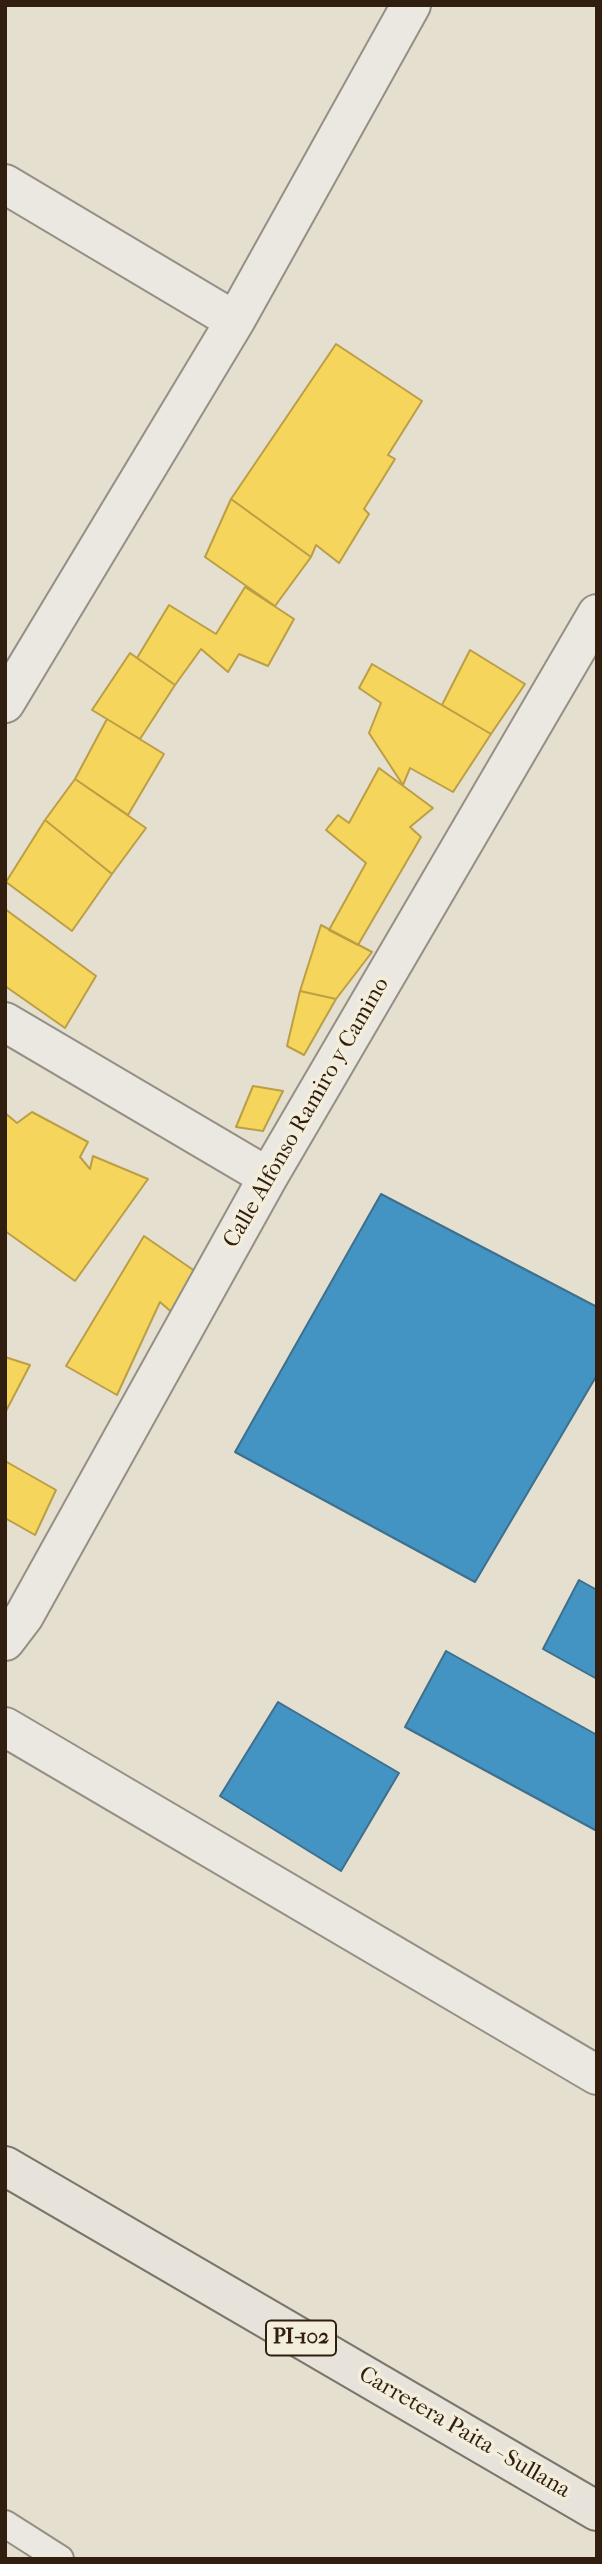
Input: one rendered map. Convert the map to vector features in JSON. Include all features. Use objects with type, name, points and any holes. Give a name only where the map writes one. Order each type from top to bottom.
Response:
[{"type":"main road","name":"Carretera Paita - Sullana","points":[[5,2166],[597,2511]]},
{"type":"street","points":[[5,703],[235,321],[411,5]]},
{"type":"street","points":[[5,184],[235,321]]},
{"type":"street","name":"Calle Alfonso Ramiro y Camino","points":[[11,1621],[597,614]]},
{"type":"street","points":[[5,1022],[268,1177]]},
{"type":"street","points":[[5,1727],[597,2075]]},
{"type":"lane","points":[[5,2524],[60,2559]]},
{"type":"building: Viviendas","points":[[336,344],[422,401],[388,455],[395,459],[364,509],[369,514],[339,563],[316,545],[311,557],[231,499]]},
{"type":"building: Viviendas","points":[[231,499],[311,557],[275,606],[205,557]]},
{"type":"building: Viviendas","points":[[245,587],[294,619],[268,666],[239,654],[228,672],[201,649],[175,685],[137,658],[169,605],[216,634]]},
{"type":"building: Viviendas","points":[[470,650],[525,684],[491,734],[442,705]]},
{"type":"building: Viviendas","points":[[130,653],[175,685],[140,739],[92,710]]},
{"type":"building: Viviendas","points":[[372,664],[491,734],[453,792],[410,768],[403,785],[369,733],[381,703],[359,688]]},
{"type":"building: Viviendas","points":[[107,719],[164,754],[128,815],[75,779]]},
{"type":"building: Viviendas","points":[[379,768],[433,808],[410,827],[421,837],[358,945],[329,930],[366,863],[326,830],[338,815],[349,823]]},
{"type":"building: Viviendas","points":[[75,779],[146,828],[112,874],[45,820]]},
{"type":"building: Viviendas","points":[[45,820],[112,874],[72,931],[6,882]]},
{"type":"building: Viviendas","points":[[5,909],[96,976],[65,1028],[5,986]]},
{"type":"building: Viviendas","points":[[321,925],[372,952],[336,999],[300,991]]},
{"type":"building: Viviendas","points":[[300,991],[336,999],[304,1055],[287,1046]]},
{"type":"building: Viviendas","points":[[253,1086],[283,1091],[263,1131],[236,1127]]},
{"type":"building: Viviendas","points":[[32,1112],[88,1142],[80,1157],[90,1169],[93,1156],[148,1179],[75,1281],[5,1231],[5,1113],[17,1123]]},
{"type":"building: Viviendas","points":[[144,1236],[202,1276],[185,1324],[160,1302],[117,1395],[66,1366]]},
{"type":"building: Viviendas","points":[[5,1357],[30,1365],[5,1413]]},
{"type":"building: Viviendas","points":[[5,1461],[56,1490],[35,1535],[5,1518]]},
{"type":"building: Escuelas","points":[[381,1194],[597,1307],[597,1375],[475,1582],[235,1452]]},
{"type":"building: Escuelas","points":[[579,1580],[597,1590],[597,1679],[543,1649]]},
{"type":"building: Escuelas","points":[[446,1651],[597,1735],[597,1831],[405,1727]]},
{"type":"building: Escuelas","points":[[278,1702],[399,1773],[341,1871],[220,1796]]}]
